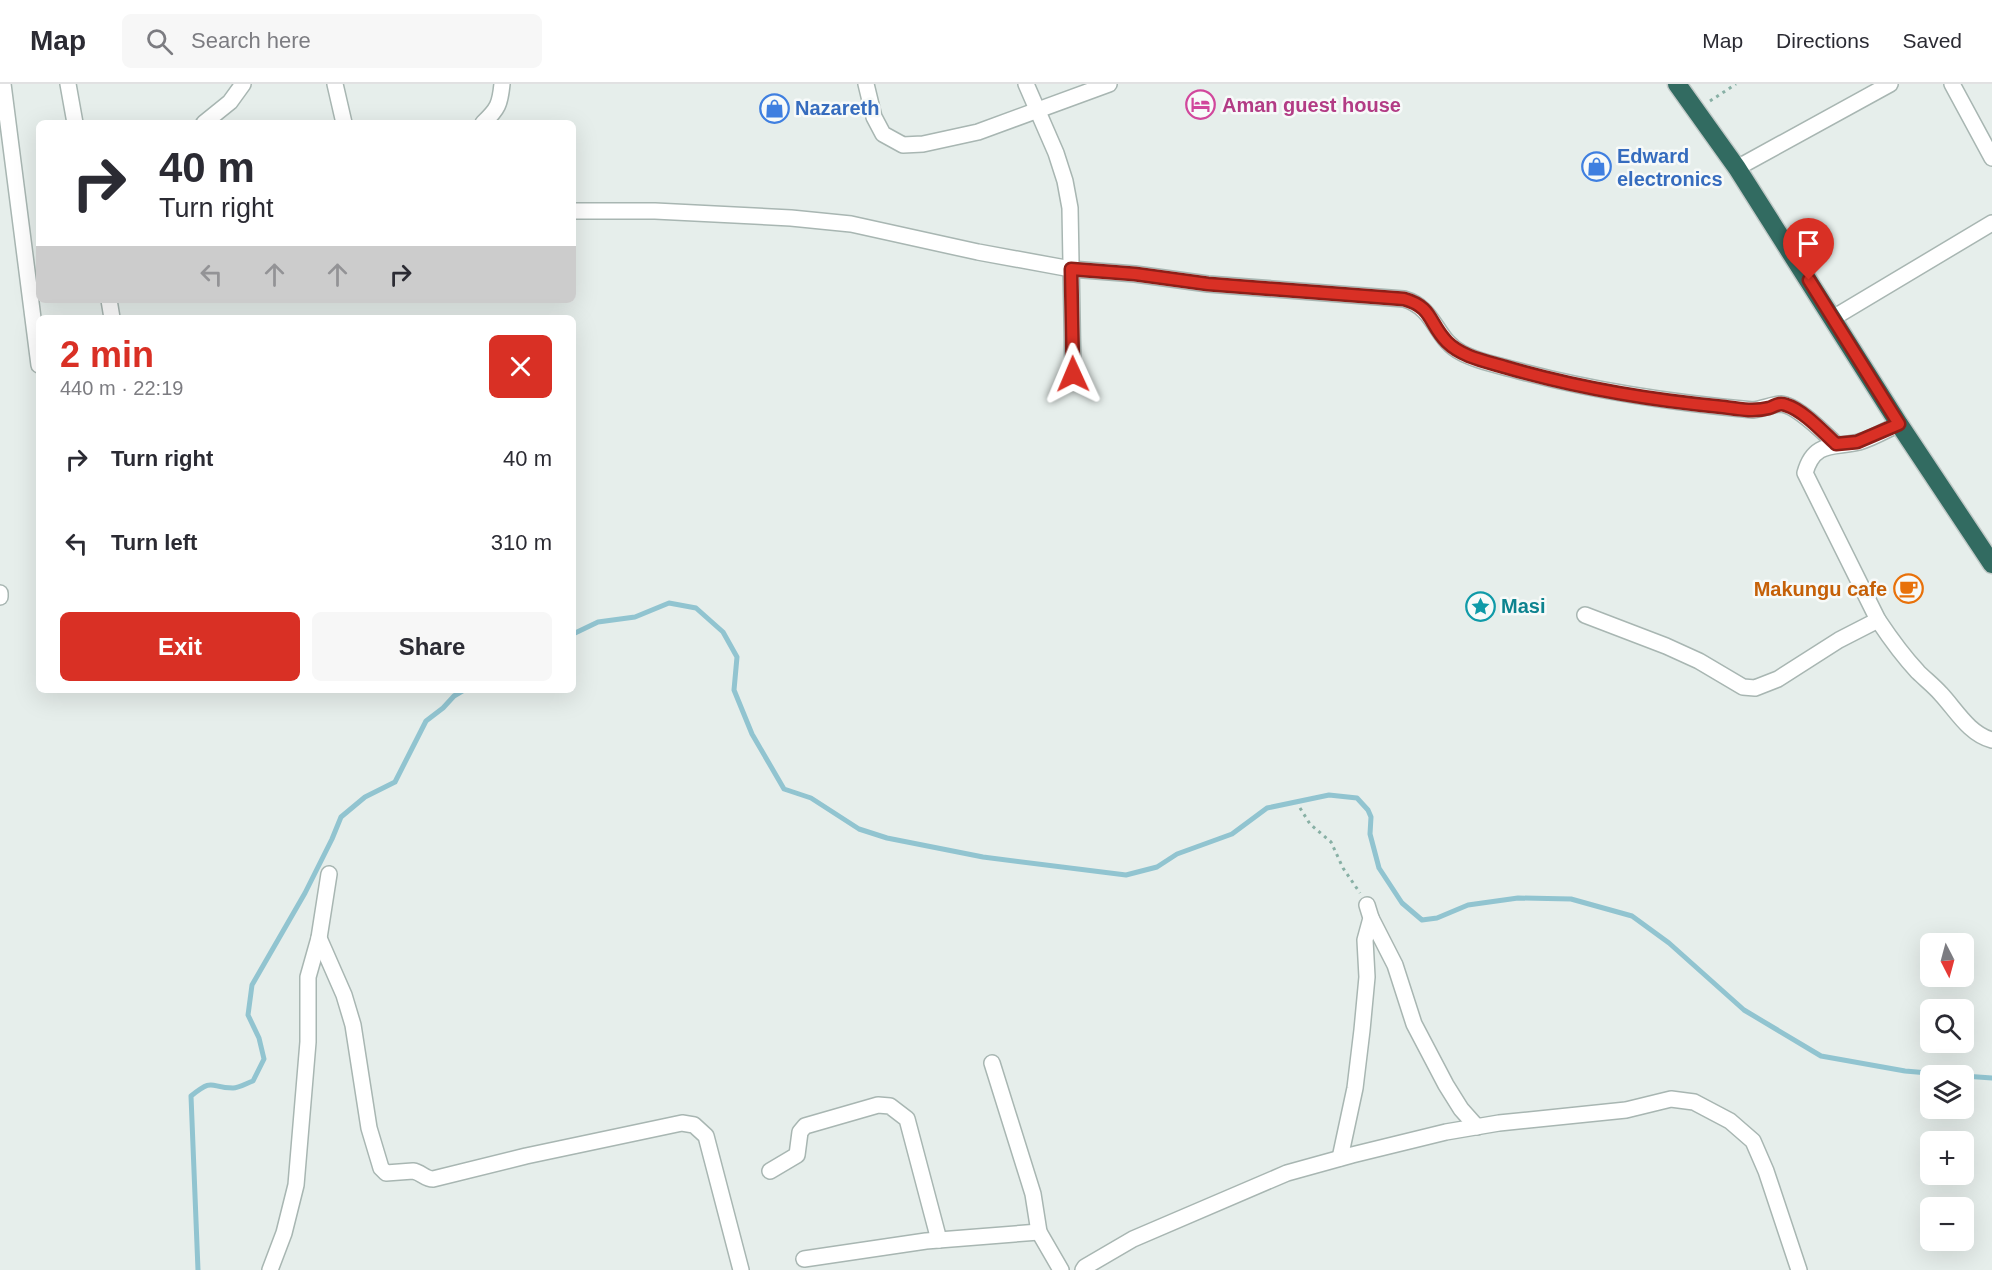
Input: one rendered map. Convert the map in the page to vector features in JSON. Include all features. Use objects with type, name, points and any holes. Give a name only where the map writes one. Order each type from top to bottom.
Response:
[{"type":"highway","points":[[1677,84],[1737,168],[1899,424],[1992,564]]},
{"type":"street","points":[[3,84],[36,342]]},
{"type":"street","points":[[68,84],[74,120]]},
{"type":"street","points":[[208,120],[230,102],[243,84]]},
{"type":"street","points":[[334,84],[343,120]]},
{"type":"street","points":[[486,120],[500,102],[502,84]]},
{"type":"street","points":[[866,84],[874,117],[883,134],[903,145],[923,144],[978,132],[1109,84]]},
{"type":"street","points":[[1026,84],[1056,153],[1070,208],[1073,374]]},
{"type":"street","points":[[1737,168],[1890,84]]},
{"type":"street","points":[[1952,84],[1992,158]]},
{"type":"street","points":[[576,211],[655,211],[791,218],[851,224],[978,252],[1071,269],[1135,274],[1208,284],[1404,299],[1415,302],[1424,309],[1446,341],[1462,353],[1574,386],[1624,395],[1753,410],[1778,404],[1786,405],[1806,417],[1836,444]]},
{"type":"street","points":[[1833,318],[1992,223]]},
{"type":"street","points":[[1899,424],[1857,442],[1826,447],[1813,457],[1805,473],[1878,620],[1911,664],[1942,695],[1961,719],[1985,738],[1992,740]]},
{"type":"street","points":[[1585,615],[1666,646],[1743,687],[1755,688],[1778,679],[1839,640],[1878,620]]},
{"type":"street","points":[[270,1270],[284,1233],[296,1185],[308,1042],[308,977],[319,938],[329,874]]},
{"type":"street","points":[[1369,912],[1395,965],[1414,1024],[1427,1050],[1461,1109],[1477,1127]]},
{"type":"street","points":[[1340,1158],[1355,1088],[1367,977],[1365,940],[1369,912]]},
{"type":"street","points":[[319,938],[344,995],[353,1025],[369,1128],[381,1168],[386,1173],[413,1170],[433,1179],[526,1156],[682,1123],[694,1125],[706,1136],[741,1270]]},
{"type":"street","points":[[992,1063],[1033,1194],[1040,1232],[1061,1270]]},
{"type":"street","points":[[1083,1270],[1133,1239],[1287,1173],[1446,1132],[1626,1110],[1671,1099],[1694,1102],[1730,1121],[1753,1141],[1766,1171],[1799,1270]]},
{"type":"street","points":[[770,1171],[797,1155],[800,1132],[805,1126],[878,1105],[890,1106],[907,1119],[939,1240]]},
{"type":"street","points":[[804,1259],[939,1240],[1040,1232]]},
{"type":"path","points":[[1696,110],[1736,84]]},
{"type":"path","points":[[1300,808],[1310,824],[1331,842],[1343,868],[1369,912]]},
{"type":"waterway","points":[[576,633],[598,622],[635,617],[669,603],[696,608],[723,632],[737,657],[734,690],[752,734],[784,789],[811,798],[859,829],[887,838],[983,857],[1126,875],[1157,867],[1177,854],[1232,834],[1267,808],[1329,795],[1357,798],[1371,817],[1370,834],[1379,868],[1402,903],[1422,920],[1437,918],[1468,905],[1518,898],[1571,899],[1632,916],[1669,943],[1744,1010],[1821,1056],[1920,1072]]},
{"type":"waterway","points":[[198,1270],[191,1096],[209,1085],[233,1088],[253,1081],[264,1059],[259,1038],[248,1015],[252,985],[305,893],[341,817],[365,797],[395,782],[426,721],[459,693]]},
{"type":"waterway","points":[[1974,1077],[1992,1078]]},
{"type":"place","name":"Aman guest house","points":[[1201,105]]},
{"type":"place","name":"Nazareth","points":[[774,108]]},
{"type":"place","name":"Edward electronics","points":[[1596,167]]},
{"type":"place","name":"Makungu cafe","points":[[1908,589]]},
{"type":"place","name":"Masi","points":[[1480,606]]},
{"type":"route","points":[[1073,374],[1071,269],[1135,274],[1208,284],[1404,299],[1415,302],[1424,309],[1446,341],[1462,353],[1574,386],[1657,400],[1753,410],[1778,404],[1786,405],[1806,417],[1836,444],[1867,439],[1899,424],[1809,280]]}]
